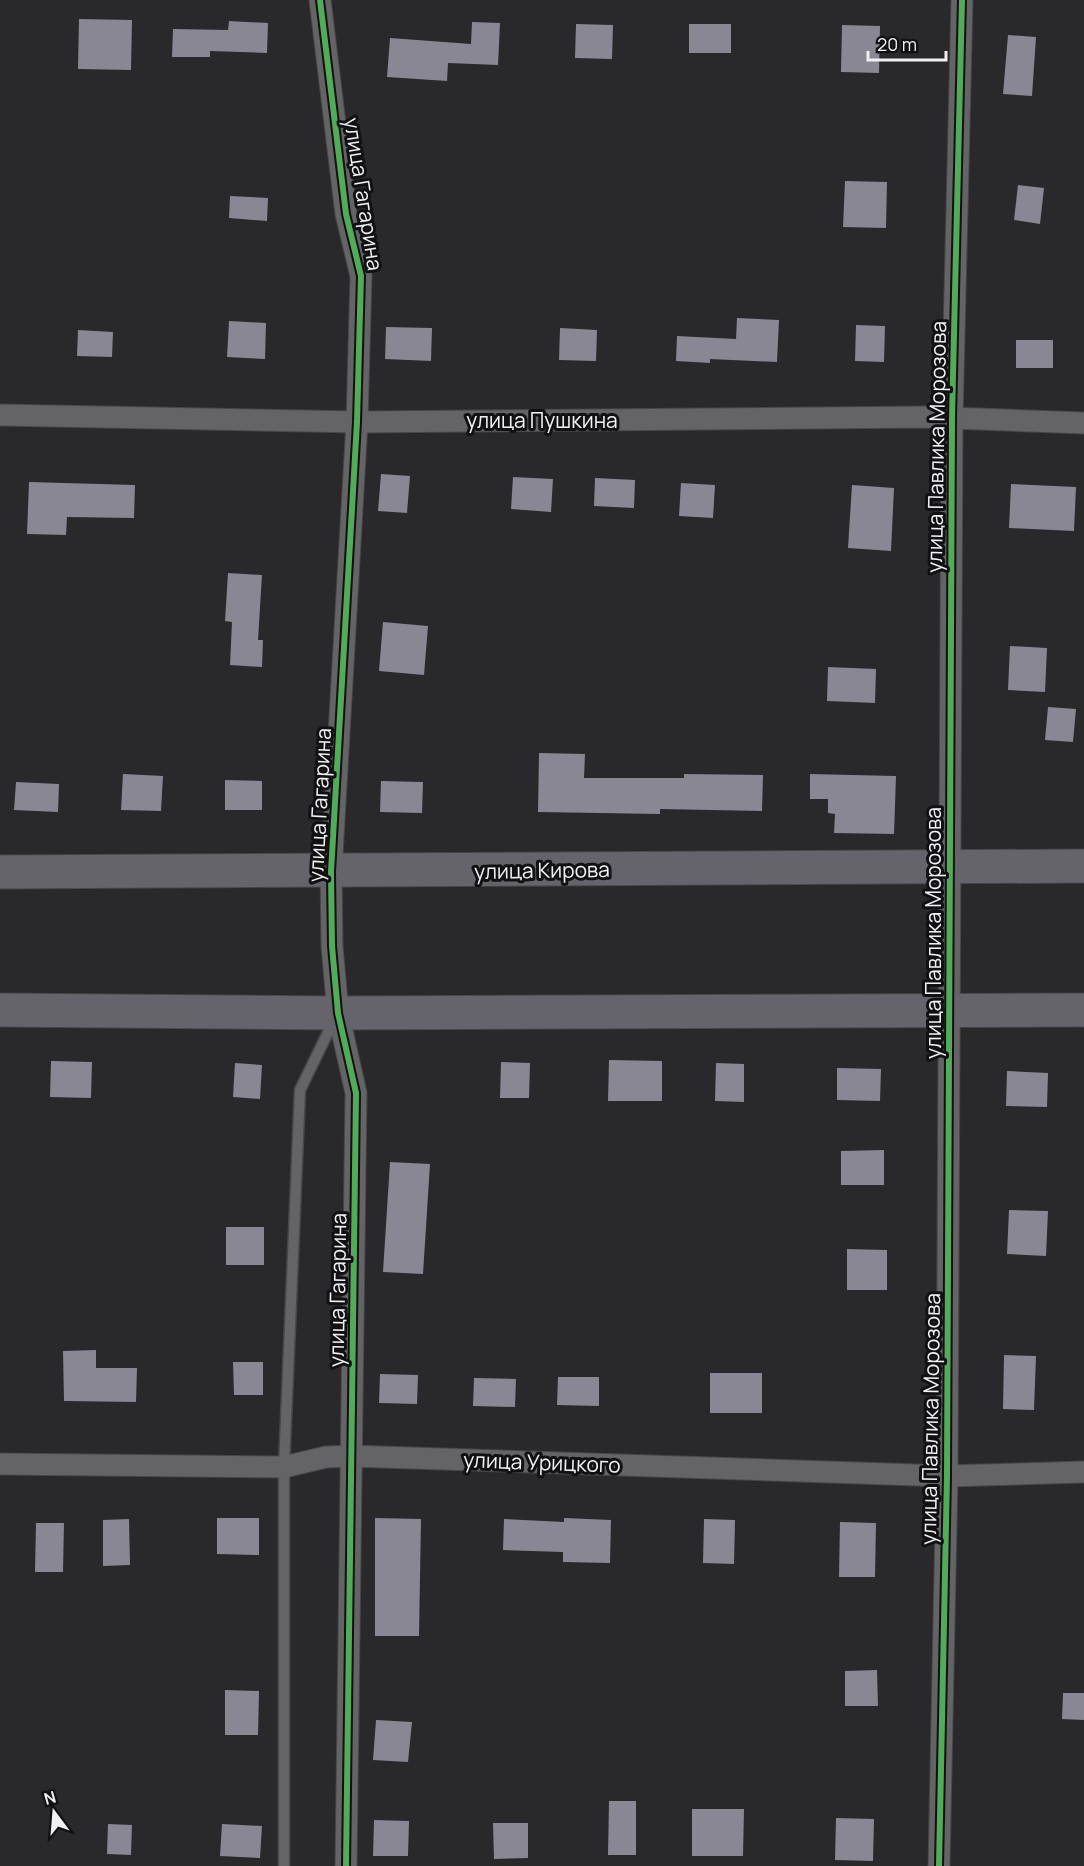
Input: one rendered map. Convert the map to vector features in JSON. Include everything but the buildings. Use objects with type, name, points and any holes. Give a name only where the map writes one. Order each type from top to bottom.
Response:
[{"type":"main road","name":"улица Кирова","points":[[0,872],[332,872],[1084,866]]},
{"type":"main road","points":[[0,1010],[338,1013],[1084,1010]]},
{"type":"street","name":"улица Гагарина","points":[[320,0],[346,214],[361,276],[357,422],[332,872],[332,946],[338,1013],[356,1093],[346,1866]]},
{"type":"street","name":"улица Павлика Морозова","points":[[939,1866],[951,1011],[948,866],[952,418],[962,0]]},
{"type":"street","name":"улица Пушкина","points":[[0,415],[357,422],[952,418],[1084,423]]},
{"type":"street","name":"улица Урицкого","points":[[0,1464],[284,1467],[326,1457],[351,1456],[946,1476],[1084,1472]]},
{"type":"lane","points":[[284,1866],[284,1467],[300,1090],[338,1013]]},
{"type":"cycle path","points":[[320,0],[346,214],[361,276],[357,422],[331,872],[332,946],[338,1013],[356,1093],[346,1866]]},
{"type":"cycle path","points":[[939,1866],[947,1476],[952,418],[962,0]]}]
